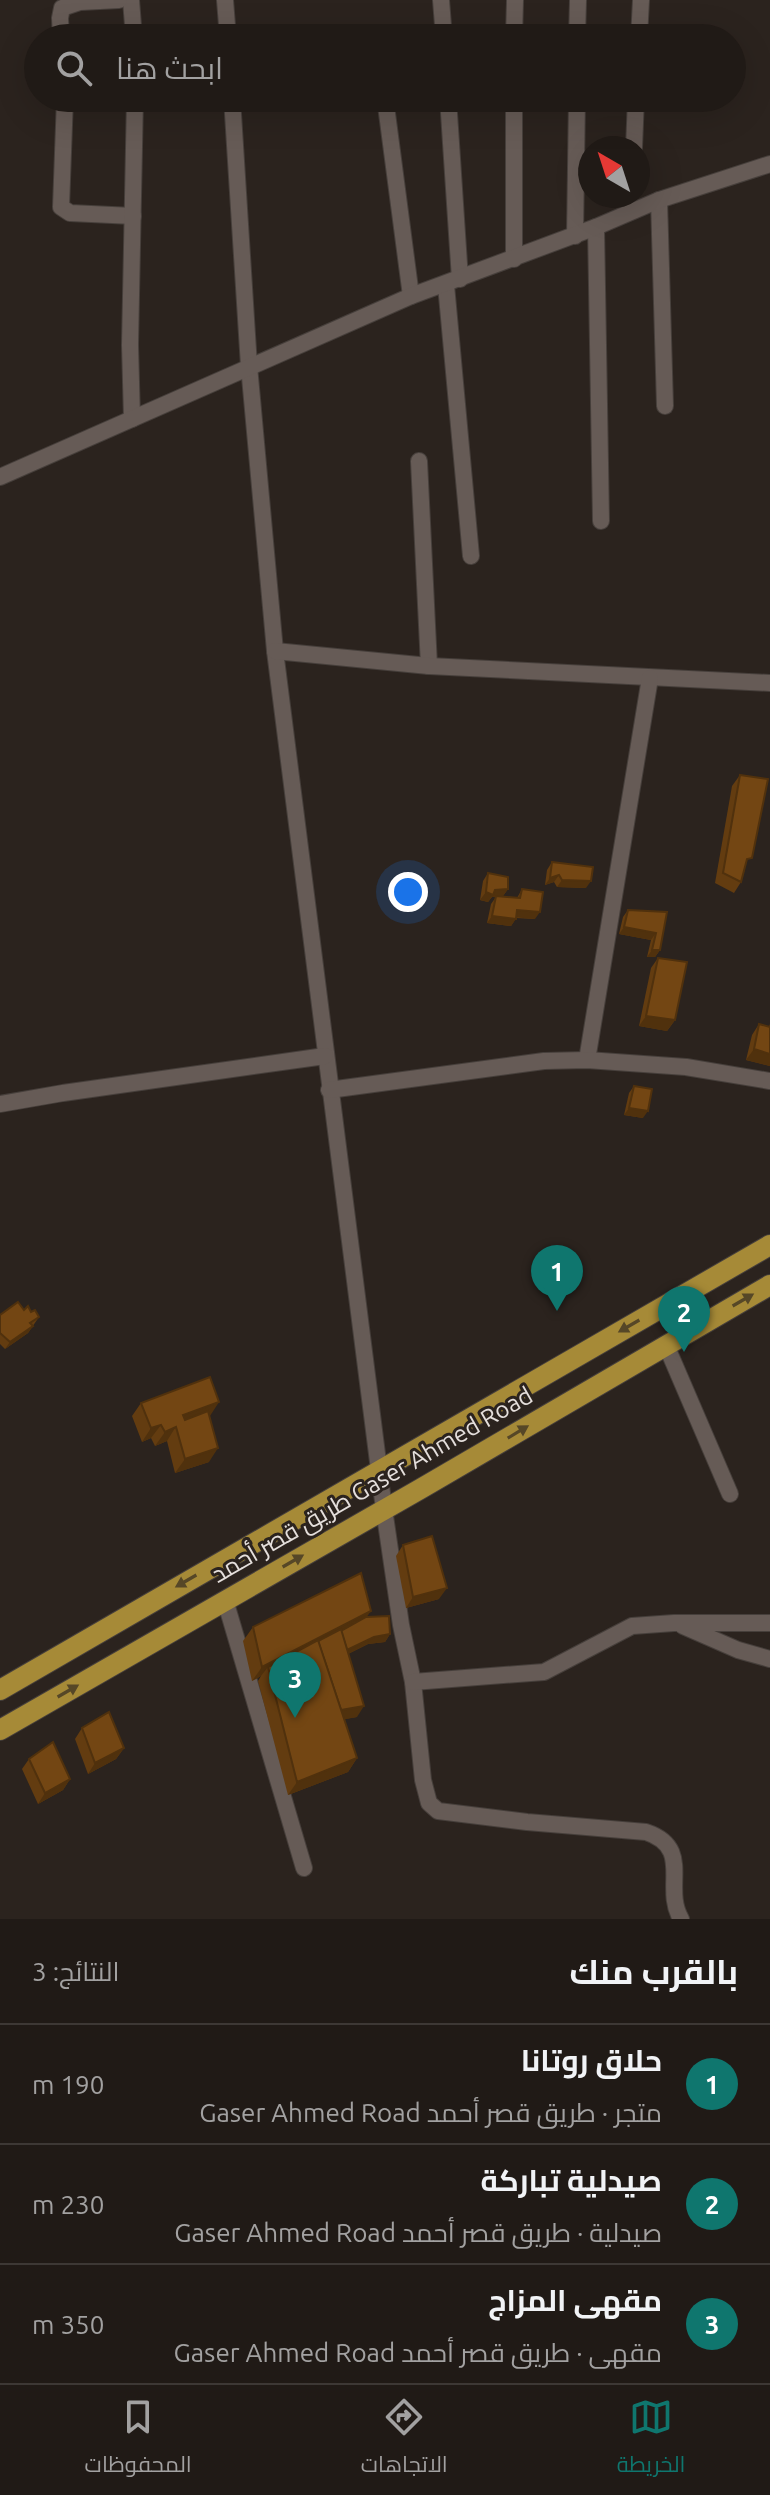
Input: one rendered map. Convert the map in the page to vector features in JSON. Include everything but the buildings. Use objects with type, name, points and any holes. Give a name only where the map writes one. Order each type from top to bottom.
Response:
[{"type":"main road","name":"طريق قصر أحمد Gaser Ahmed Road","points":[[0,1690],[770,1245]]},
{"type":"main road","name":"طريق قصر أحمد Gaser Ahmed Road","points":[[0,1730],[770,1285]]},
{"type":"street","points":[[60,24],[62,8],[80,2],[119,0]]},
{"type":"street","points":[[131,0],[133,24]]},
{"type":"street","points":[[225,0],[227,24]]},
{"type":"street","points":[[441,0],[443,24]]},
{"type":"street","points":[[514,24],[515,0]]},
{"type":"street","points":[[577,24],[578,0]]},
{"type":"street","points":[[640,24],[641,0]]},
{"type":"street","points":[[64,112],[61,207],[70,213],[133,216]]},
{"type":"street","points":[[132,419],[130,345],[135,112]]},
{"type":"street","points":[[233,112],[249,366],[275,651],[329,1090],[384,1509],[401,1625],[413,1682],[423,1780],[429,1803],[438,1811],[646,1832],[660,1837],[670,1847],[674,1861],[675,1903],[681,1919]]},
{"type":"street","points":[[387,112],[411,296]]},
{"type":"street","points":[[448,112],[453,282],[471,556]]},
{"type":"street","points":[[514,112],[514,259]]},
{"type":"street","points":[[575,236],[577,112]]},
{"type":"street","points":[[634,136],[635,112]]},
{"type":"street","points":[[650,201],[770,164]]},
{"type":"street","points":[[659,200],[665,406]]},
{"type":"street","points":[[0,477],[411,296],[596,227],[625,208]]},
{"type":"street","points":[[596,227],[601,521]]},
{"type":"street","points":[[419,461],[429,666]]},
{"type":"street","points":[[275,651],[429,666],[770,683]]},
{"type":"street","points":[[587,1060],[650,678]]},
{"type":"street","points":[[0,1104],[325,1056]]},
{"type":"street","points":[[329,1090],[544,1061],[587,1060],[686,1067],[770,1081]]},
{"type":"street","points":[[666,1345],[730,1494]]},
{"type":"street","points":[[225,1600],[304,1868]]},
{"type":"street","points":[[674,1623],[738,1650],[770,1659]]},
{"type":"street","points":[[413,1682],[544,1672],[632,1626],[770,1623]]},
{"type":"place","name":"حلاق روتانا","points":[[557,1311]]},
{"type":"place","name":"صيدلية تباركة","points":[[684,1352]]},
{"type":"place","name":"مقهى المزاج","points":[[295,1718]]}]
